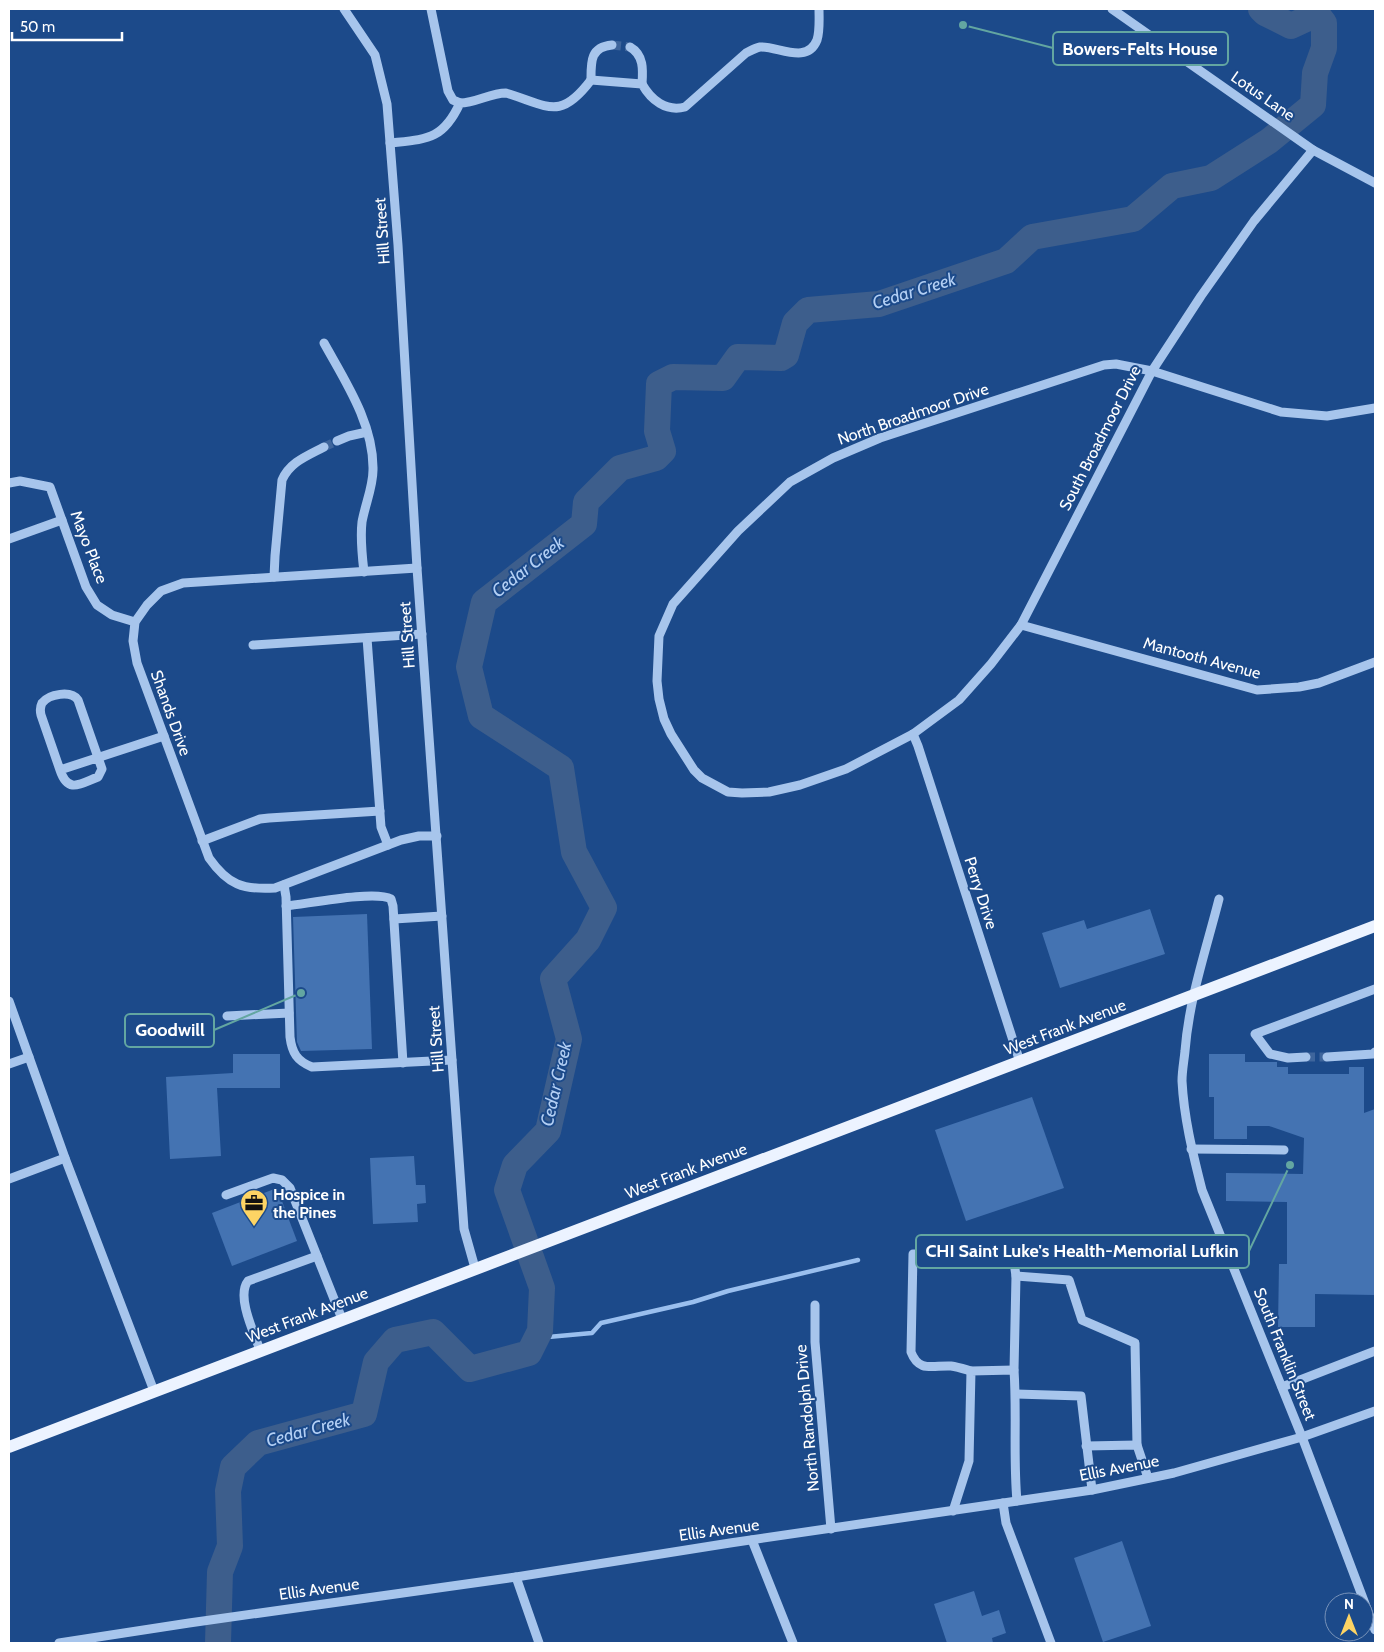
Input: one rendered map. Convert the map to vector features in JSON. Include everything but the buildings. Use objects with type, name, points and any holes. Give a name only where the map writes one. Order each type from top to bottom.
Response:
[{"type":"main road","name":"West Frank Avenue","points":[[9,1447],[1375,926]]},
{"type":"street","name":"Hill Street","points":[[344,9],[375,55],[387,104],[400,264],[417,568],[464,1229],[475,1268]]},
{"type":"street","points":[[431,9],[448,91],[453,100],[460,103],[506,93],[558,108],[571,103],[590,80],[592,59],[597,50],[604,46],[612,45]]},
{"type":"street","points":[[630,47],[636,50],[641,58],[642,84],[651,98],[661,104],[678,109],[685,107],[746,53],[759,47],[798,54],[809,50],[817,40],[819,9]]},
{"type":"street","name":"Lotus Lane","points":[[1112,9],[1313,150],[1375,183]]},
{"type":"street","points":[[590,80],[642,84]]},
{"type":"street","points":[[390,143],[431,137],[442,130],[453,118],[460,103]]},
{"type":"street","name":"South Broadmoor Drive","points":[[913,734],[959,700],[992,664],[1021,625],[1152,371],[1201,296],[1254,221],[1313,150]]},
{"type":"street","points":[[324,343],[364,420],[372,454],[373,472],[362,522],[361,543],[364,572]]},
{"type":"street","name":"North Broadmoor Drive","points":[[913,734],[846,768],[800,785],[769,792],[742,793],[728,792],[702,778],[685,757],[664,719],[659,698],[657,662],[659,636],[673,604],[738,531],[790,482],[833,458],[880,438],[1088,369],[1116,364],[1152,371],[1281,412],[1327,416],[1375,408]]},
{"type":"street","points":[[338,441],[349,436],[367,432]]},
{"type":"street","points":[[274,577],[282,480],[286,471],[298,461],[324,447]]},
{"type":"street","name":"Mayo Place","points":[[9,483],[20,481],[50,487],[86,587],[97,605],[112,615],[135,622]]},
{"type":"street","points":[[9,539],[62,520]]},
{"type":"street","points":[[135,622],[147,605],[162,591],[183,582],[417,568]]},
{"type":"street","name":"Shands Drive","points":[[135,622],[133,641],[137,663],[202,841],[209,858],[217,869],[234,884],[256,889],[275,888],[388,845],[419,836],[437,836]]},
{"type":"street","name":"Mantooth Avenue","points":[[1021,625],[1257,690],[1299,687],[1319,683],[1375,662]]},
{"type":"street","points":[[253,645],[422,634]]},
{"type":"street","points":[[367,638],[381,827],[388,845]]},
{"type":"street","points":[[69,694],[75,696],[78,700],[102,768],[98,777],[76,785],[64,782],[60,770],[40,708],[43,702],[57,696],[69,694]]},
{"type":"street","name":"Perry Drive","points":[[913,734],[1020,1062]]},
{"type":"street","points":[[60,770],[164,736]]},
{"type":"street","points":[[202,841],[269,818],[380,811]]},
{"type":"street","points":[[284,885],[291,1049],[303,1063],[312,1067],[452,1060]]},
{"type":"street","points":[[286,906],[362,896],[387,897],[392,902],[403,1063]]},
{"type":"street","name":"South Franklin Street","points":[[1219,900],[1193,996],[1186,1037],[1182,1080],[1191,1149],[1202,1190],[1302,1437],[1375,1630]]},
{"type":"street","points":[[394,920],[442,916]]},
{"type":"street","points":[[1306,1058],[1288,1058],[1270,1054],[1255,1034],[1375,989]]},
{"type":"street","points":[[9,1001],[65,1158],[154,1391]]},
{"type":"street","points":[[227,1016],[289,1013]]},
{"type":"street","points":[[1327,1058],[1373,1054],[1375,1052]]},
{"type":"street","points":[[9,1064],[29,1057]]},
{"type":"street","points":[[1191,1149],[1284,1150]]},
{"type":"street","points":[[9,1179],[65,1158]]},
{"type":"street","points":[[226,1195],[273,1178],[282,1180],[290,1188],[342,1319]]},
{"type":"street","points":[[1014,1370],[971,1371],[952,1366],[924,1367],[914,1361],[911,1352],[913,1254],[1002,1255],[1014,1262],[1016,1276],[1014,1370],[1017,1501]]},
{"type":"street","points":[[260,1350],[245,1306],[245,1284],[248,1281],[317,1256]]},
{"type":"street","points":[[1016,1276],[1069,1280],[1082,1320],[1136,1342],[1137,1445],[1148,1478]]},
{"type":"street","name":"North Randolph Drive","points":[[815,1305],[816,1342],[831,1529]]},
{"type":"street","points":[[1282,1387],[1375,1351]]},
{"type":"street","points":[[952,1511],[969,1461],[971,1371]]},
{"type":"street","points":[[1016,1394],[1081,1396],[1092,1490]]},
{"type":"street","name":"Ellis Avenue","points":[[59,1643],[516,1577],[1092,1490],[1174,1473],[1302,1437],[1375,1411]]},
{"type":"street","points":[[1086,1446],[1137,1445]]},
{"type":"street","points":[[1003,1503],[1006,1523],[1051,1643]]},
{"type":"street","points":[[752,1540],[793,1643]]},
{"type":"street","points":[[516,1577],[539,1643]]},
{"type":"waterway","name":"Cedar Creek","points":[[218,1643],[220,1572],[230,1546],[228,1491],[233,1467],[258,1443],[364,1414],[376,1362],[395,1340],[433,1332],[470,1369],[529,1353],[540,1331],[542,1288],[507,1190],[515,1165],[548,1131],[569,1039],[553,979],[588,940],[604,908],[574,852],[561,768],[481,716],[469,667],[484,602],[584,524],[586,502],[620,468],[656,458],[663,451],[657,431],[659,384],[673,377],[723,378],[738,357],[781,358],[786,355],[795,323],[808,310],[879,304],[1006,261],[1032,237],[1133,219],[1172,186],[1211,178],[1269,141],[1313,105],[1315,73],[1324,48],[1324,23],[1317,14],[1291,26],[1265,13],[1261,9]]},
{"type":"waterway","points":[[537,1338],[592,1333],[601,1323],[693,1302],[728,1291],[858,1260]]},
{"type":"tunnel","points":[[612,45],[630,47]]},
{"type":"tunnel","points":[[324,447],[337,441]]},
{"type":"tunnel","points":[[1306,1057],[1327,1057]]},
{"type":"place","name":"Bowers-Felts House","points":[[963,25]]},
{"type":"place","name":"Goodwill","points":[[301,993]]},
{"type":"place","name":"CHI Saint Luke's Health-Memorial Lufkin","points":[[1290,1165]]},
{"type":"place","name":"Hospice in the Pines","points":[[254,1227]]}]
